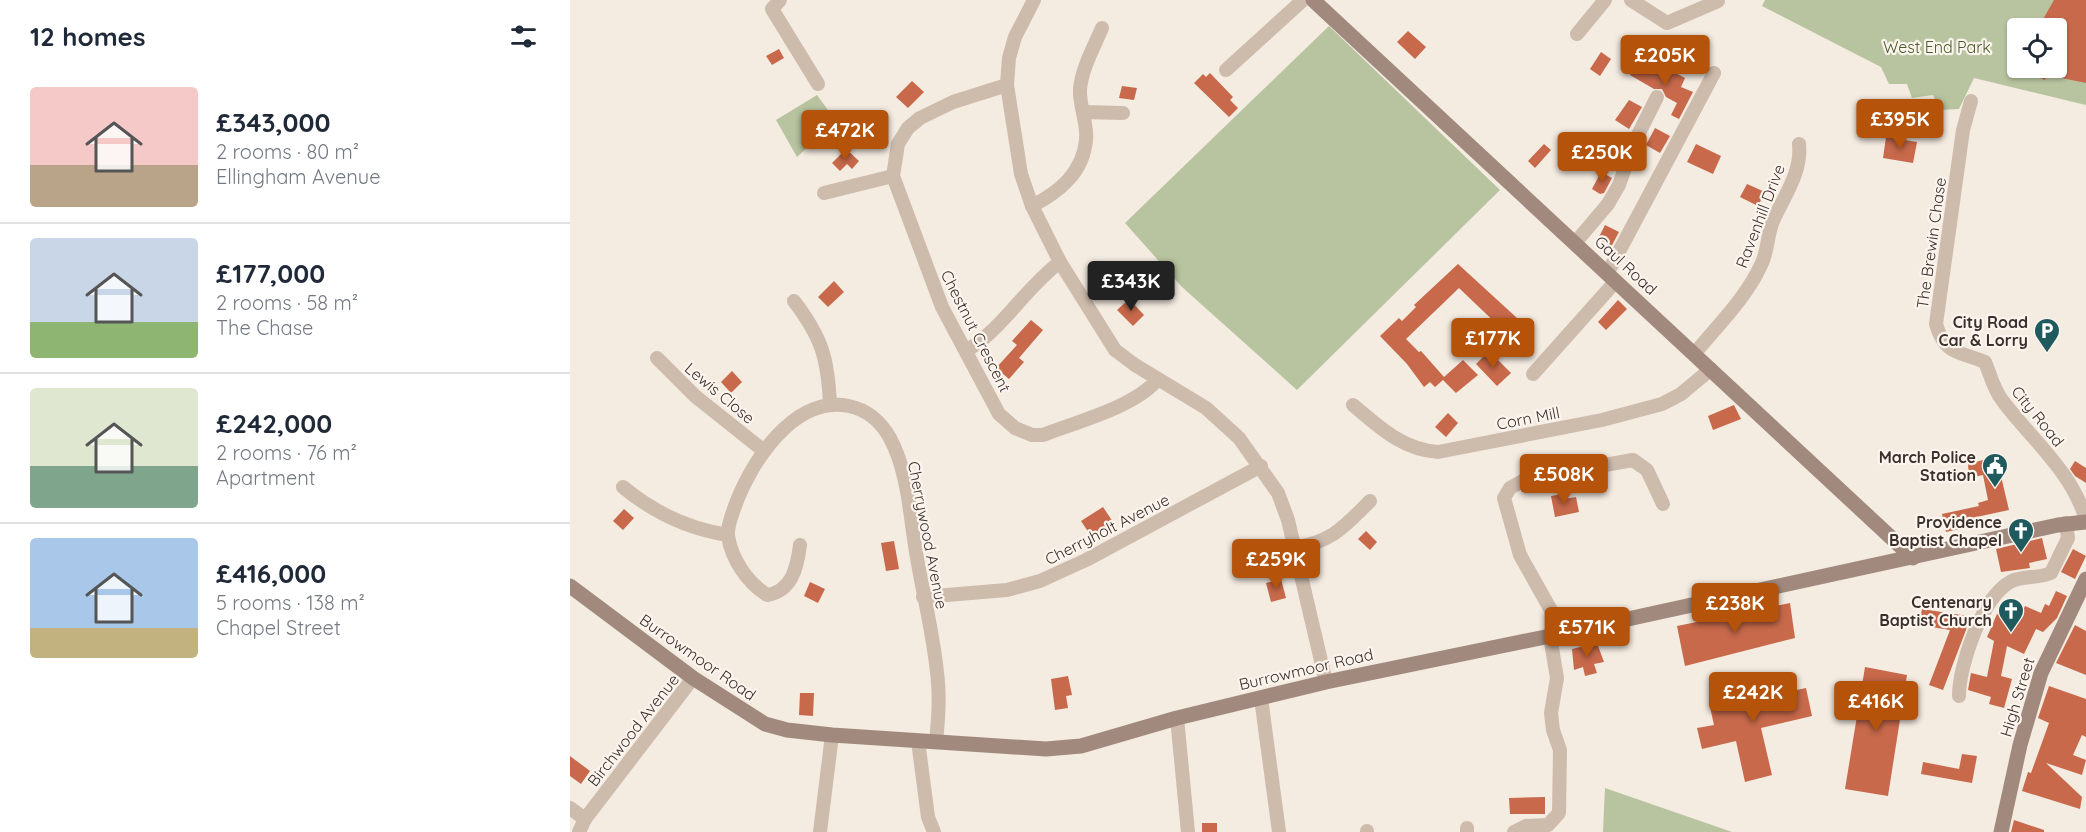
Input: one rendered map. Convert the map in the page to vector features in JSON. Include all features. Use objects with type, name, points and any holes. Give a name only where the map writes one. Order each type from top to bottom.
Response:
[{"type":"street","points":[[1034,0],[1015,37],[1009,58],[1007,85],[1021,174],[1032,206],[1060,262],[1115,350],[1206,408],[1239,438],[1278,493],[1295,547],[1326,682]]},
{"type":"street","points":[[1226,70],[1303,0]]},
{"type":"street","name":"Gaul Road","points":[[1313,0],[1913,558]]},
{"type":"street","points":[[1577,34],[1605,0]]},
{"type":"street","points":[[1631,0],[1667,23],[1718,1]]},
{"type":"street","points":[[776,4],[818,84]]},
{"type":"street","points":[[1032,206],[1065,184],[1078,169],[1086,140],[1080,90],[1102,28]]},
{"type":"street","points":[[1533,374],[1611,278],[1714,73]]},
{"type":"street","name":"Chestnut Crescent","points":[[1007,85],[953,102],[920,118],[908,129],[898,144],[893,176],[942,307],[999,414],[1016,428],[1032,435],[1042,435],[1143,394],[1158,379]]},
{"type":"street","points":[[1575,243],[1614,195],[1633,145],[1657,98]]},
{"type":"street","name":"The Brewin Chase","points":[[1971,101],[1963,130],[1936,324],[1940,338],[1956,353],[1985,362]]},
{"type":"street","points":[[1083,112],[1123,113]]},
{"type":"street","name":"Ravenhill Drive","points":[[1695,353],[1747,289],[1763,263],[1772,224],[1793,182],[1800,158],[1799,144]]},
{"type":"street","points":[[824,193],[893,176]]},
{"type":"street","points":[[966,351],[986,339],[1046,273],[1060,262]]},
{"type":"street","points":[[794,301],[814,327],[824,353],[830,405]]},
{"type":"street","name":"Lewis Close","points":[[657,358],[695,396],[764,451]]},
{"type":"street","name":"City Road","points":[[1985,362],[2001,399],[2051,458],[2077,495],[2086,521]]},
{"type":"street","name":"Corn Mill","points":[[1353,405],[1385,432],[1412,447],[1438,452],[1602,420],[1662,404],[1681,394],[1711,369]]},
{"type":"street","name":"Cherrywood Avenue","points":[[728,535],[740,492],[764,451],[804,413],[830,405],[846,405],[870,414],[891,440],[903,478],[938,683],[936,742]]},
{"type":"street","points":[[1514,832],[1526,826],[1548,825],[1559,813],[1560,750],[1552,730],[1551,713],[1557,678],[1555,635],[1557,621],[1520,555],[1504,498],[1510,488],[1526,479],[1633,460],[1647,470],[1663,504]]},
{"type":"street","name":"Cherryholt Avenue","points":[[923,597],[1007,590],[1040,580],[1086,560],[1261,466]]},
{"type":"street","points":[[623,487],[647,507],[667,516],[728,535],[734,557],[757,589],[767,595],[778,594],[791,581],[798,562],[800,545]]},
{"type":"street","points":[[1295,547],[1313,545],[1337,534],[1371,501]]},
{"type":"street","name":"Burrowmoor Road","points":[[570,586],[693,678],[765,724],[786,730],[832,735],[1046,749],[1081,746],[1177,718],[1326,682],[1555,635],[2066,523],[2086,521]]},
{"type":"street","points":[[1959,696],[1963,668],[1983,614],[2007,584],[2019,578],[2051,573],[2068,537],[2066,523]]},
{"type":"street","name":"High Street","points":[[2001,832],[2020,745],[2041,673],[2086,579]]},
{"type":"street","name":"Birchwood Avenue","points":[[579,832],[585,819],[693,678]]},
{"type":"street","points":[[1261,698],[1279,832]]},
{"type":"street","points":[[1177,718],[1188,832]]},
{"type":"street","points":[[820,832],[832,735]]},
{"type":"street","points":[[918,741],[928,817],[934,832]]},
{"type":"street","points":[[570,808],[585,819]]},
{"type":"green space","name":"West End Park","points":[[1765,0],[2086,0],[2086,105],[1974,78],[1959,109],[1940,110],[1933,95],[1912,98],[1907,84],[1889,84],[1881,67],[1762,6]]},
{"type":"green space","points":[[1329,26],[1500,190],[1297,390],[1182,287],[1125,223]]},
{"type":"green space","points":[[817,95],[836,121],[797,157],[776,120]]},
{"type":"green space","points":[[1605,788],[1732,832],[1603,832]]},
{"type":"building","points":[[2054,0],[2086,0],[2086,83],[2062,78],[2067,78],[2067,18],[2044,18]]},
{"type":"building","points":[[1408,31],[1426,47],[1415,59],[1397,42]]},
{"type":"building","points":[[779,49],[784,58],[772,65],[766,56]]},
{"type":"building","points":[[1601,52],[1611,59],[1600,76],[1590,69]]},
{"type":"building","points":[[1636,63],[1666,77],[1670,70],[1685,78],[1681,87],[1693,92],[1679,119],[1671,115],[1677,103],[1666,97],[1662,89],[1654,89],[1630,75]]},
{"type":"building","points":[[1210,73],[1233,97],[1230,100],[1238,108],[1229,117],[1194,83],[1203,74],[1206,77]]},
{"type":"building","points":[[912,81],[924,92],[908,108],[896,97]]},
{"type":"building","points":[[1122,86],[1137,88],[1134,100],[1119,98]]},
{"type":"building","points":[[1629,100],[1642,107],[1629,129],[1615,120]]},
{"type":"building","points":[[1655,128],[1670,136],[1660,153],[1646,145]]},
{"type":"building","points":[[1886,137],[1917,142],[1913,163],[1883,158]]},
{"type":"building","points":[[1544,144],[1551,150],[1535,168],[1528,161]]},
{"type":"building","points":[[1696,144],[1721,156],[1713,174],[1687,162]]},
{"type":"building","points":[[846,149],[859,161],[852,169],[847,164],[840,171],[832,163]]},
{"type":"building","points":[[1601,172],[1612,178],[1604,193],[1600,194],[1592,189]]},
{"type":"building","points":[[1747,184],[1765,192],[1758,206],[1740,197]]},
{"type":"building","points":[[1605,225],[1619,232],[1611,247],[1598,239]]},
{"type":"building","points":[[1458,264],[1517,318],[1504,331],[1459,288],[1406,339],[1419,352],[1421,351],[1444,377],[1463,360],[1478,375],[1456,393],[1443,380],[1435,387],[1430,382],[1424,387],[1407,364],[1380,336],[1399,318],[1402,321],[1416,307],[1414,305]]},
{"type":"building","points":[[834,281],[844,292],[828,307],[818,297]]},
{"type":"building","points":[[1129,299],[1144,315],[1133,326],[1117,310]]},
{"type":"building","points":[[1618,300],[1627,309],[1606,330],[1598,322]]},
{"type":"building","points":[[1031,320],[1043,330],[1019,358],[1024,362],[1009,379],[996,368],[1017,345],[1012,341]]},
{"type":"building","points":[[1489,351],[1511,373],[1497,386],[1476,364]]},
{"type":"building","points":[[732,371],[742,382],[731,393],[721,382]]},
{"type":"building","points":[[1734,405],[1741,419],[1713,430],[1708,416]]},
{"type":"building","points":[[1448,413],[1458,423],[1446,437],[1435,427]]},
{"type":"building","name":"March Police Station","points":[[2002,455],[2006,470],[2000,472],[2009,510],[1967,519],[1968,527],[1946,532],[1942,514],[1979,506],[1978,503],[1988,500],[1983,475],[1969,478],[1968,464]]},
{"type":"building","points":[[2075,461],[2086,468],[2086,483],[2075,476],[2070,469]]},
{"type":"building","points":[[1563,494],[1564,499],[1576,497],[1579,512],[1555,517],[1551,496]]},
{"type":"building","points":[[1103,507],[1113,522],[1091,536],[1081,521]]},
{"type":"building","points":[[624,509],[634,518],[623,530],[613,521]]},
{"type":"building","points":[[1366,531],[1377,542],[1370,550],[1358,539]]},
{"type":"building","name":"Providence Baptist Chapel","points":[[2042,538],[2047,559],[2029,563],[2030,568],[2001,572],[1996,549]]},
{"type":"building","points":[[894,541],[899,569],[886,571],[881,543]]},
{"type":"building","points":[[2073,549],[2086,556],[2075,579],[2061,572]]},
{"type":"building","points":[[1281,579],[1286,598],[1271,602],[1266,583]]},
{"type":"building","points":[[810,582],[825,589],[818,603],[804,596]]},
{"type":"building","points":[[2056,591],[2067,596],[2057,618],[2043,632],[2036,629],[2024,654],[2007,646],[2001,676],[2012,679],[2004,708],[1989,704],[1991,697],[1968,690],[1971,673],[1987,677],[1994,641],[1987,637],[1997,614],[2017,623],[2025,606],[2041,613],[2045,604],[2049,606]]},
{"type":"building","points":[[1790,603],[1795,638],[1685,666],[1677,626]]},
{"type":"building","points":[[1922,609],[1968,616],[1966,630],[1943,690],[1929,685],[1950,630],[1919,625]]},
{"type":"building","points":[[2075,625],[2086,631],[2086,675],[2056,663]]},
{"type":"building","points":[[1597,643],[1604,662],[1594,664],[1597,673],[1585,676],[1583,667],[1574,670],[1572,649]]},
{"type":"building","points":[[1865,667],[1907,675],[1888,796],[1845,789]]},
{"type":"building","points":[[1754,673],[1760,698],[1806,688],[1812,716],[1761,728],[1772,775],[1745,782],[1736,741],[1702,749],[1697,728],[1714,725],[1710,707],[1737,701],[1732,679]]},
{"type":"building","points":[[1068,676],[1072,695],[1066,696],[1068,708],[1055,710],[1051,679]]},
{"type":"building","points":[[2049,686],[2086,699],[2086,737],[2082,735],[2073,755],[2086,760],[2082,775],[2046,763],[2082,797],[2080,809],[2022,791],[2049,723],[2038,718]]},
{"type":"building","points":[[800,693],[814,693],[813,716],[799,715]]},
{"type":"building","points":[[1962,754],[1977,756],[1972,783],[1921,774],[1923,762],[1959,769]]},
{"type":"building","points":[[570,756],[590,771],[581,784],[570,776]]},
{"type":"building","points":[[1545,797],[1545,814],[1510,814],[1509,798]]},
{"type":"building","points":[[2014,820],[2044,830],[2044,832],[2011,832]]},
{"type":"building","points":[[1202,823],[1217,823],[1217,832],[1202,832]]},
{"type":"place","name":"City Road Car & Lorry","points":[[2047,354]]},
{"type":"place","name":"March Police Station","points":[[1995,489]]},
{"type":"place","name":"Providence Baptist Chapel","points":[[2021,554]]},
{"type":"place","name":"Centenary Baptist Church","points":[[2011,634]]}]
